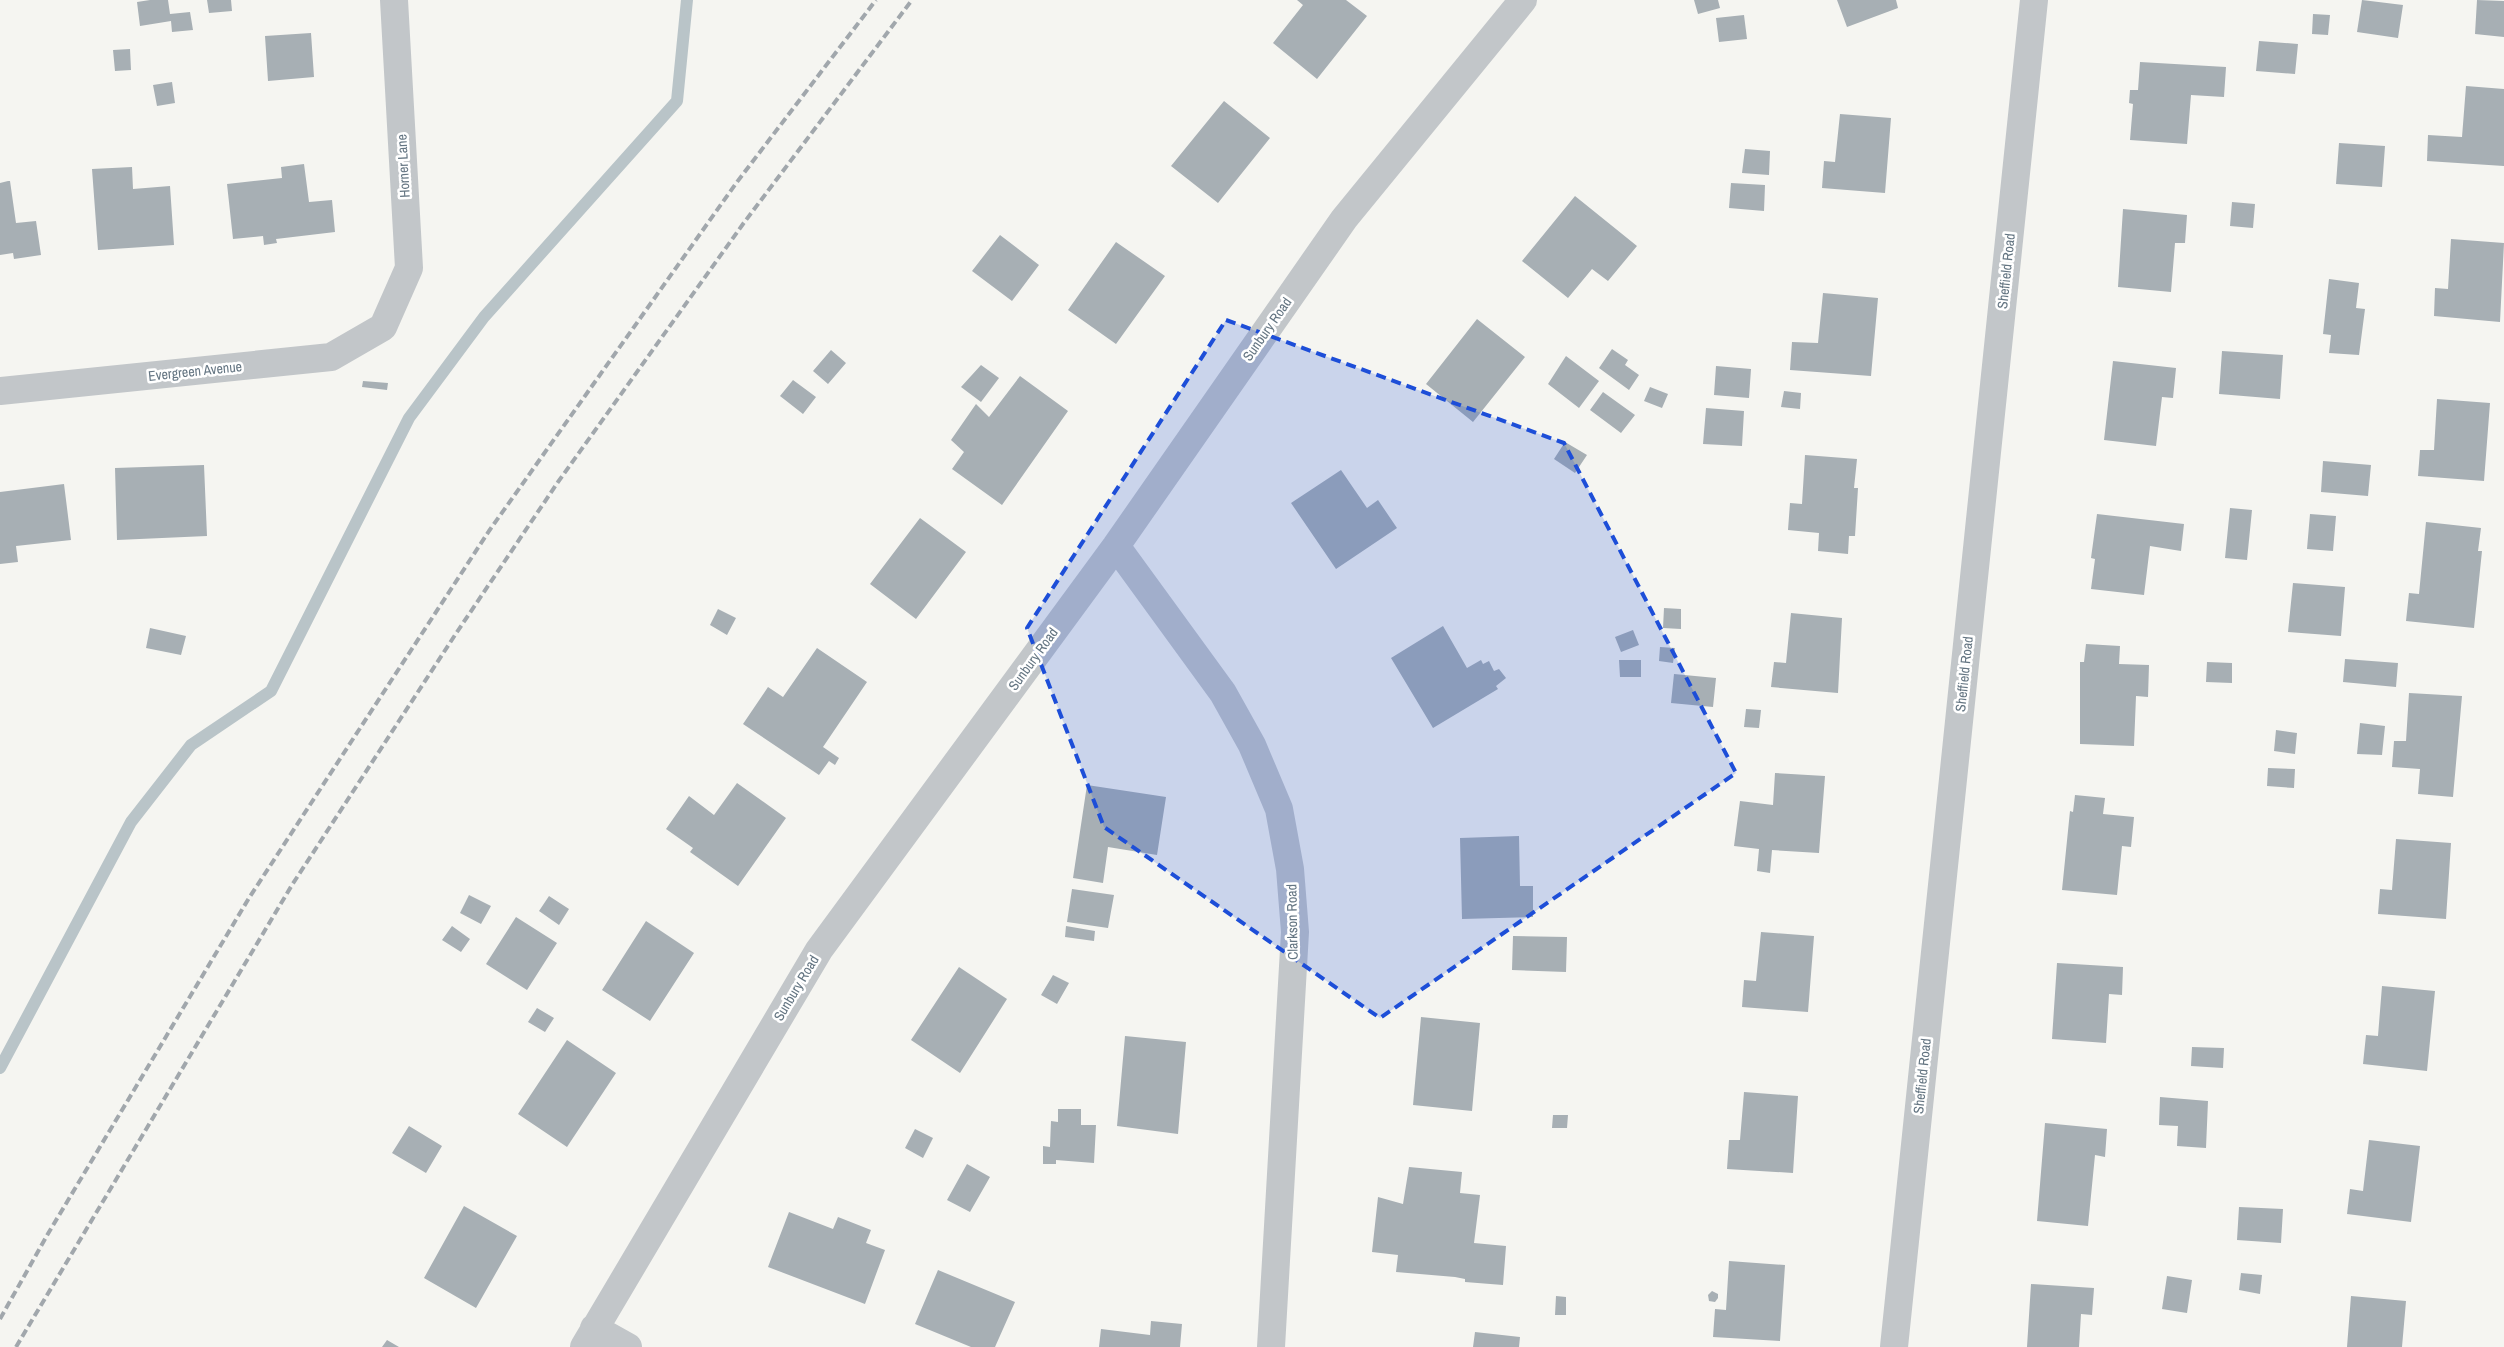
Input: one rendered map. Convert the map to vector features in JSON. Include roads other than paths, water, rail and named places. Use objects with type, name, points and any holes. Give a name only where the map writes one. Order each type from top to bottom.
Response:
[{"type":"street","name":"Horner Lane","points":[[383,327],[409,268],[394,0]]},
{"type":"street","name":"Sunbury Road","points":[[589,1338],[819,950],[1116,546],[1344,219],[1523,0]]},
{"type":"street","name":"Sheffield Road","points":[[1894,1347],[2034,0]]},
{"type":"street","name":"Evergreen Avenue","points":[[0,391],[331,357],[383,327]]},
{"type":"street","name":"Clarkson Road","points":[[1116,546],[1223,693],[1252,745],[1279,809],[1290,870],[1295,932],[1271,1347]]},
{"type":"street","points":[[589,1338],[628,1347]]},
{"type":"waterway","points":[[0,1068],[131,822],[191,745],[271,691],[409,418],[484,317],[677,101],[687,0]]},
{"type":"railway","points":[[0,1319],[49,1232],[249,898],[489,531],[737,182],[876,0]]},
{"type":"railway","points":[[16,1347],[292,885],[457,632],[558,482],[743,224],[912,0]]}]
